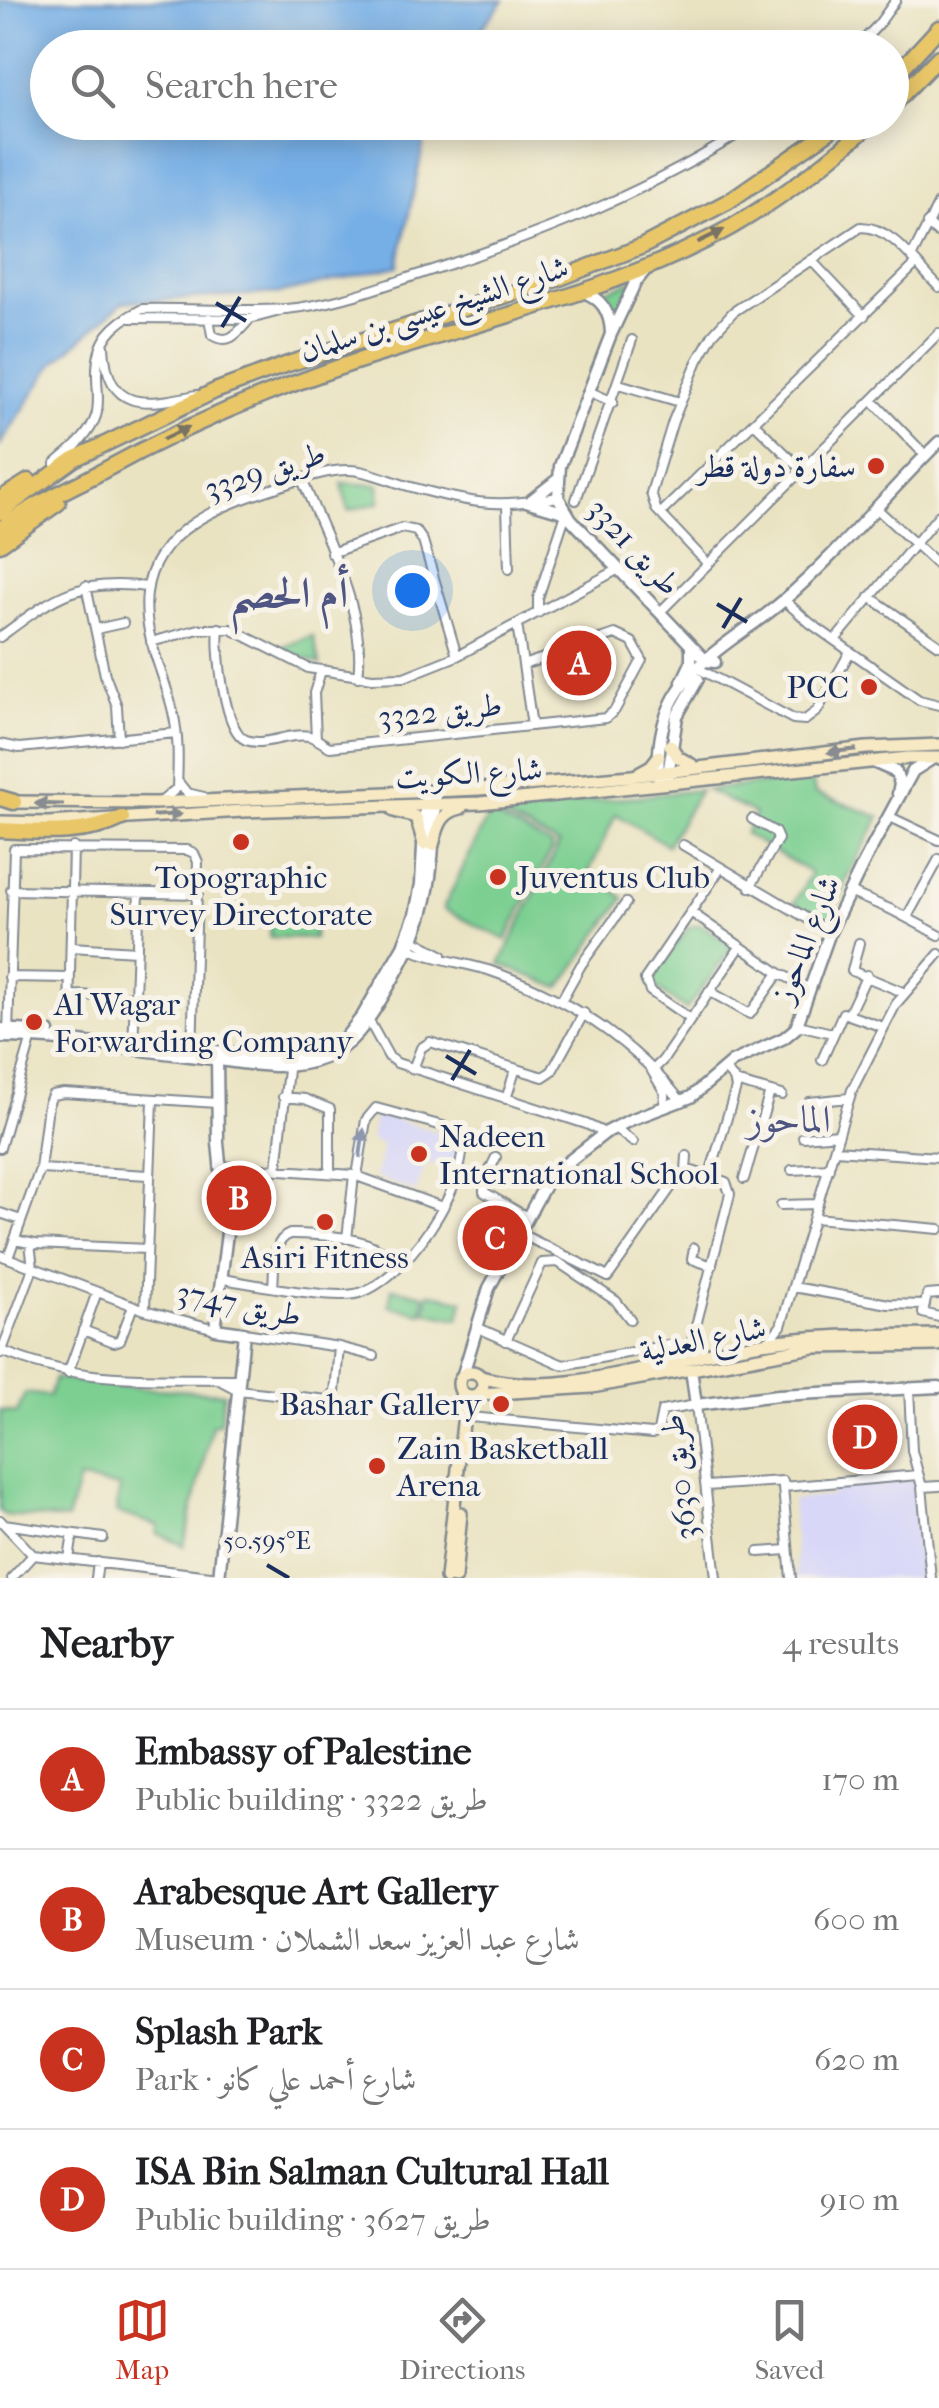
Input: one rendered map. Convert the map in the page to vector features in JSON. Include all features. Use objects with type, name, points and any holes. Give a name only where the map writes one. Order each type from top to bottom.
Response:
[{"type":"highway","points":[[909,60],[939,28]]},
{"type":"highway","points":[[909,88],[939,57]]},
{"type":"highway","name":"شارع الشيخ عيسى بن سلمان","points":[[0,512],[74,459],[215,391],[610,260],[729,201],[816,140]]},
{"type":"highway","name":"شارع الشيخ عيسى بن سلمان","points":[[0,529],[206,419],[288,386],[581,291],[656,262],[731,226],[774,200],[850,140]]},
{"type":"highway","points":[[0,499],[55,464],[74,459]]},
{"type":"highway","points":[[0,544],[90,478]]},
{"type":"highway","points":[[0,826],[70,830],[106,826],[122,818]]},
{"type":"main road","name":"شارع الكويت","points":[[122,818],[376,806],[663,770],[939,744]]},
{"type":"main road","points":[[670,746],[682,761],[701,767]]},
{"type":"main road","points":[[631,776],[651,766],[659,756]]},
{"type":"main road","name":"شارع الكويت","points":[[3,802],[430,797],[480,803],[936,758]]},
{"type":"main road","points":[[428,844],[444,815],[480,803]]},
{"type":"main road","points":[[376,806],[416,817],[428,844]]},
{"type":"main road","name":"شارع العدلية","points":[[480,1375],[506,1382],[566,1382],[768,1342],[939,1336]]},
{"type":"main road","name":"شارع العدلية","points":[[477,1395],[592,1388],[814,1348],[939,1345]]},
{"type":"main road","points":[[446,1578],[464,1414],[459,1380],[464,1374],[480,1375],[483,1388],[470,1416],[455,1578]]},
{"type":"main road","points":[[461,1391],[477,1395]]},
{"type":"street","points":[[873,30],[896,0]]},
{"type":"street","points":[[210,314],[338,301],[479,255],[681,170],[728,140]]},
{"type":"street","points":[[662,512],[864,316],[914,261],[927,223],[939,203]]},
{"type":"street","points":[[927,223],[939,234]]},
{"type":"street","points":[[708,564],[653,504],[652,484],[698,360],[723,321],[861,227],[880,232],[939,287]]},
{"type":"street","points":[[811,260],[864,316]]},
{"type":"street","name":"طريق 3321","points":[[656,262],[635,283],[610,334],[557,480],[558,497],[566,513],[710,662]]},
{"type":"street","points":[[581,291],[605,309],[610,334]]},
{"type":"street","points":[[55,464],[83,439],[95,418],[97,361],[104,338],[114,324],[142,309],[250,319],[284,309]]},
{"type":"street","points":[[210,314],[212,335],[222,340],[233,338],[250,319]]},
{"type":"street","points":[[660,612],[939,334]]},
{"type":"street","points":[[104,338],[105,371],[128,398],[156,403],[215,391]]},
{"type":"street","points":[[576,500],[632,340]]},
{"type":"street","points":[[619,384],[680,402]]},
{"type":"street","points":[[588,392],[613,402]]},
{"type":"street","points":[[872,400],[925,455]]},
{"type":"street","points":[[754,422],[802,470]]},
{"type":"street","points":[[676,696],[784,600],[938,445]]},
{"type":"street","name":"طريق 3329","points":[[147,586],[161,554],[193,523],[240,500],[302,479],[351,470],[464,502],[507,506],[558,497]]},
{"type":"street","points":[[302,479],[360,640],[358,677]]},
{"type":"street","points":[[529,502],[557,480]]},
{"type":"street","points":[[529,502],[566,513],[538,598],[538,613]]},
{"type":"street","points":[[507,506],[509,569]]},
{"type":"street","points":[[875,508],[939,566]]},
{"type":"street","points":[[835,640],[939,515]]},
{"type":"street","points":[[331,552],[402,528],[412,529],[423,540],[457,656]]},
{"type":"street","points":[[151,642],[199,628],[219,628],[241,632],[291,661],[321,670],[358,677],[404,677],[457,656],[619,569]]},
{"type":"street","points":[[86,586],[105,675],[117,706],[118,738]]},
{"type":"street","points":[[0,637],[48,603],[86,586],[147,586],[145,614],[176,733],[177,788],[172,795],[154,803]]},
{"type":"street","points":[[870,597],[939,645]]},
{"type":"street","points":[[784,600],[919,700],[939,705]]},
{"type":"street","points":[[96,629],[123,623]]},
{"type":"street","points":[[517,624],[532,726]]},
{"type":"street","name":"طريق 3322","points":[[219,628],[218,654],[235,731],[252,741],[305,735],[333,747],[611,715],[640,668],[642,656],[627,638],[612,635],[523,665]]},
{"type":"street","points":[[693,643],[710,662],[793,718],[805,720],[817,711],[850,652]]},
{"type":"street","points":[[664,785],[659,756],[662,730],[691,663],[693,643]]},
{"type":"street","points":[[663,770],[681,706],[710,662]]},
{"type":"street","points":[[316,739],[314,693],[321,670]]},
{"type":"street","points":[[0,744],[20,748],[176,733]]},
{"type":"street","name":"شارع الماحوز","points":[[464,1374],[489,1288],[550,1176],[610,1130],[674,1105],[742,1056],[784,1038],[798,1026],[830,932],[888,816],[917,767],[936,758]]},
{"type":"street","points":[[872,762],[896,772],[900,784],[897,800]]},
{"type":"street","points":[[177,780],[187,793],[214,798]]},
{"type":"street","points":[[192,1052],[198,859],[191,851],[14,848],[11,890],[5,910],[9,977],[4,990],[4,1033],[217,1055],[312,1062],[334,1053],[368,1021],[409,943],[428,844],[430,797]]},
{"type":"street","points":[[888,816],[939,840]]},
{"type":"street","points":[[750,887],[778,839],[774,832],[752,819]]},
{"type":"street","points":[[683,845],[830,932]]},
{"type":"street","points":[[70,1013],[74,848]]},
{"type":"street","points":[[907,917],[939,859]]},
{"type":"street","points":[[689,1018],[650,991],[645,979],[720,869]]},
{"type":"street","points":[[11,890],[198,894]]},
{"type":"street","points":[[849,892],[939,935]]},
{"type":"street","points":[[133,1045],[138,893]]},
{"type":"street","points":[[562,999],[581,965],[626,904]]},
{"type":"street","points":[[692,914],[779,973],[810,989]]},
{"type":"street","points":[[409,943],[562,999],[614,1034],[662,1077],[674,1105]]},
{"type":"street","points":[[288,1061],[321,1052],[349,1034],[409,943]]},
{"type":"street","points":[[859,943],[851,968],[906,992]]},
{"type":"street","points":[[71,947],[136,952]]},
{"type":"street","points":[[652,1071],[740,947]]},
{"type":"street","points":[[768,1342],[782,1322],[849,1098],[906,992],[937,960]]},
{"type":"street","points":[[709,991],[750,1014],[779,973]]},
{"type":"street","points":[[849,1013],[867,976]]},
{"type":"street","points":[[9,977],[70,978]]},
{"type":"street","points":[[71,995],[135,998]]},
{"type":"street","points":[[412,1069],[421,1048],[430,1042],[538,1077],[548,1075],[584,1013]]},
{"type":"street","points":[[822,1060],[840,1014],[849,1013],[884,1027]]},
{"type":"street","points":[[368,1021],[392,1059],[412,1069],[610,1130],[633,1142]]},
{"type":"street","points":[[798,1026],[832,1033]]},
{"type":"street","points":[[0,1148],[33,1034]]},
{"type":"street","points":[[215,1329],[227,1233],[220,1166],[217,1055]]},
{"type":"street","points":[[277,1168],[288,1061]]},
{"type":"street","points":[[724,1068],[735,1082],[782,1096]]},
{"type":"street","points":[[506,1099],[515,1070]]},
{"type":"street","points":[[652,1071],[674,1105]]},
{"type":"street","points":[[709,1176],[735,1082]]},
{"type":"street","points":[[744,1179],[770,1092]]},
{"type":"street","points":[[4,1257],[40,1169],[52,1096],[64,1093],[218,1103]]},
{"type":"street","points":[[283,1097],[305,1099],[330,1109],[330,1173]]},
{"type":"street","points":[[808,1102],[849,1098]]},
{"type":"street","points":[[145,1310],[153,1100]]},
{"type":"street","points":[[223,1279],[355,1294],[382,1281],[426,1236],[462,1162],[462,1136],[450,1128],[384,1108],[371,1111],[355,1175],[347,1239]]},
{"type":"street","points":[[803,1136],[839,1134]]},
{"type":"street","points":[[834,1150],[939,1157]]},
{"type":"street","points":[[686,1171],[687,1156]]},
{"type":"street","points":[[496,1158],[484,1182],[484,1192],[616,1301],[630,1319]]},
{"type":"street","points":[[220,1166],[355,1175],[442,1207]]},
{"type":"street","points":[[792,1170],[829,1168]]},
{"type":"street","points":[[40,1169],[148,1175]]},
{"type":"street","points":[[506,1341],[538,1266],[561,1256],[594,1268],[606,1277],[677,1177],[686,1171],[726,1182],[731,1190],[692,1341]]},
{"type":"street","points":[[782,1205],[818,1204]]},
{"type":"street","points":[[0,1213],[22,1220]]},
{"type":"street","points":[[814,1218],[939,1229]]},
{"type":"street","points":[[274,1286],[277,1245],[284,1236],[294,1234],[347,1239],[384,1251],[398,1265]]},
{"type":"street","points":[[14,1240],[147,1249]]},
{"type":"street","points":[[30,1243],[33,1268],[1,1352],[42,1368],[150,1380],[210,1378],[328,1400],[335,1392],[338,1347]]},
{"type":"street","points":[[694,1248],[692,1258],[712,1266]]},
{"type":"street","name":"طريق 3747","points":[[4,1257],[133,1306],[215,1329],[374,1356]]},
{"type":"street","points":[[793,1287],[889,1304],[924,1304]]},
{"type":"street","points":[[68,1373],[97,1292]]},
{"type":"street","points":[[939,1294],[926,1295],[924,1304],[924,1314],[939,1318]]},
{"type":"street","points":[[83,1330],[114,1342],[120,1340],[133,1306]]},
{"type":"street","points":[[782,1322],[800,1339]]},
{"type":"street","points":[[480,1375],[475,1328],[563,1365],[669,1344]]},
{"type":"street","points":[[2,1522],[33,1555],[219,1578],[244,1333]]},
{"type":"street","name":"طريق 3630","points":[[691,1370],[716,1578]]},
{"type":"street","points":[[470,1416],[655,1434],[662,1411],[778,1395],[939,1387]]},
{"type":"street","points":[[908,1388],[912,1451],[922,1487],[931,1578]]},
{"type":"street","points":[[784,1488],[918,1475]]},
{"type":"street","points":[[706,1486],[782,1481],[790,1578]]},
{"type":"street","points":[[922,1487],[939,1486]]},
{"type":"street","points":[[2,1522],[104,1538]]},
{"type":"street","points":[[70,1559],[73,1534]]},
{"type":"street","points":[[760,1552],[788,1550]]},
{"type":"street","points":[[12,1578],[33,1555]]},
{"type":"street","points":[[96,1578],[98,1562]]},
{"type":"shaded area","name":"Nadeen International School","points":[[378,1115],[456,1137],[459,1145],[452,1171],[426,1163],[416,1192],[375,1177],[383,1146],[370,1140]]},
{"type":"shaded area","points":[[910,1478],[915,1483],[924,1578],[797,1578],[792,1500],[832,1496],[832,1486]]},
{"type":"green space","points":[[635,280],[619,326],[609,303],[597,294]]},
{"type":"green space","points":[[342,483],[379,485],[380,502],[348,511]]},
{"type":"green space","points":[[313,636],[320,664],[290,653],[284,646]]},
{"type":"green space","points":[[812,778],[815,793],[880,817],[849,873],[828,923],[794,903],[811,873],[745,834],[755,814],[706,790]]},
{"type":"green space","points":[[700,790],[667,845],[616,814],[589,872],[624,898],[560,988],[500,964],[559,844],[490,811]]},
{"type":"green space","name":"Juventus Club","points":[[489,814],[553,846],[506,940],[443,909]]},
{"type":"green space","points":[[271,913],[315,915],[314,938],[270,937]]},
{"type":"green space","points":[[700,924],[732,948],[686,1010],[649,979],[689,927]]},
{"type":"green space","points":[[392,1288],[425,1295],[422,1313],[389,1306]]},
{"type":"green space","points":[[429,1293],[463,1300],[459,1319],[425,1312]]},
{"type":"green space","points":[[55,1378],[224,1393],[220,1423],[212,1425],[184,1546],[157,1533],[159,1526],[116,1512],[120,1487],[79,1480],[67,1520],[5,1515],[0,1511],[0,1410],[17,1413],[25,1393],[49,1396]]},
{"type":"water","points":[[0,0],[504,0],[481,30],[30,30],[30,140],[424,140],[398,266],[281,293],[123,302],[52,365],[0,445]]},
{"type":"place","name":"سفارة دولة قطر","points":[[876,466]]},
{"type":"place","name":"Embassy of Palestine","points":[[579,663]]},
{"type":"place","name":"PCC","points":[[869,687]]},
{"type":"place","name":"Topographic Survey Directorate","points":[[241,842]]},
{"type":"place","name":"Juventus Club","points":[[498,877]]},
{"type":"place","name":"Al Wagar Forwarding Company","points":[[34,1022]]},
{"type":"place","name":"Nadeen International School","points":[[419,1154]]},
{"type":"place","name":"Arabesque Art Gallery","points":[[239,1198]]},
{"type":"place","name":"Asiri Fitness","points":[[325,1222]]},
{"type":"place","name":"Splash Park","points":[[495,1238]]},
{"type":"place","name":"Bashar Gallery","points":[[501,1404]]},
{"type":"place","name":"ISA Bin Salman Cultural Hall","points":[[865,1437]]},
{"type":"place","name":"Zain Basketball Arena","points":[[377,1466]]},
{"type":"district","name":"أم الحصم","points":[[289,593]]},
{"type":"district","name":"الماحوز","points":[[789,1119]]}]
